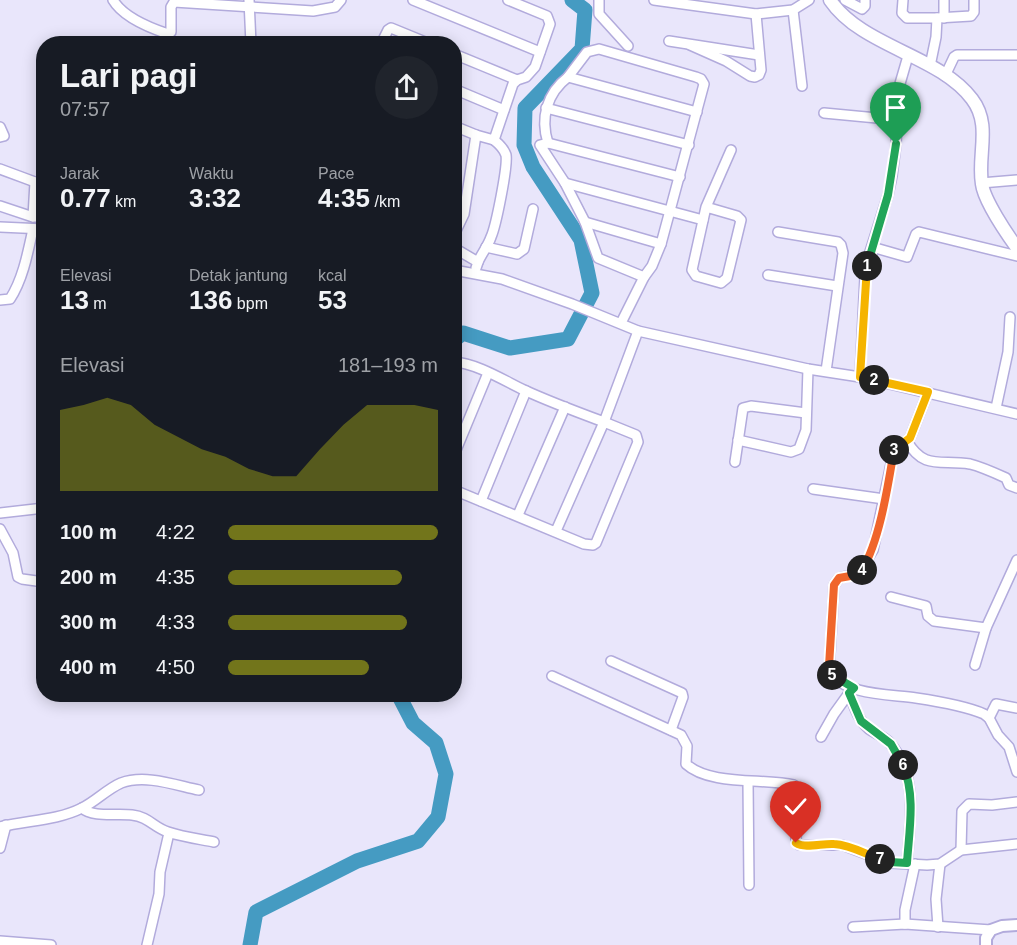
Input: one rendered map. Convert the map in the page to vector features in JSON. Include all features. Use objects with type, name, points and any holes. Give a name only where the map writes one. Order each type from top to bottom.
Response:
[{"type":"main road","points":[[830,0],[846,18],[908,56],[930,66],[964,89],[974,102],[982,121],[981,183],[984,194],[1017,248]]},
{"type":"street","points":[[113,0],[134,19],[168,34],[171,32],[171,7],[174,2],[250,3],[293,10],[324,10],[341,0]]},
{"type":"street","points":[[413,0],[540,52]]},
{"type":"street","points":[[494,140],[513,84],[531,72],[549,28],[547,15],[508,0]]},
{"type":"street","points":[[599,0],[599,14],[628,46]]},
{"type":"street","points":[[654,0],[756,14],[793,10],[809,0]]},
{"type":"street","points":[[845,0],[859,9],[865,4]]},
{"type":"street","points":[[903,0],[902,13],[907,18],[971,15],[974,12],[974,0]]},
{"type":"street","points":[[930,66],[944,0]]},
{"type":"street","points":[[250,3],[251,36]]},
{"type":"street","points":[[793,10],[802,86]]},
{"type":"street","points":[[690,45],[726,61],[750,76],[759,75],[756,14]]},
{"type":"street","points":[[385,36],[391,28],[410,36]]},
{"type":"street","points":[[669,41],[759,55]]},
{"type":"street","points":[[548,143],[544,129],[546,108],[555,91],[587,52],[593,49],[701,80],[704,84],[661,244],[652,266],[621,323]]},
{"type":"street","points":[[945,76],[957,55],[1017,55]]},
{"type":"street","points":[[860,377],[865,277],[890,186],[896,144],[899,87],[908,56]]},
{"type":"street","points":[[462,57],[517,80]]},
{"type":"street","points":[[568,77],[697,112]]},
{"type":"street","points":[[462,92],[504,110]]},
{"type":"street","points":[[546,108],[689,145]]},
{"type":"street","points":[[824,112],[898,120]]},
{"type":"street","points":[[0,127],[4,136],[0,137]]},
{"type":"street","points":[[462,129],[494,140],[500,144],[506,154],[495,224],[474,273]]},
{"type":"street","points":[[462,215],[476,135]]},
{"type":"street","points":[[644,277],[598,258],[585,222],[565,183],[540,147],[542,143],[548,143],[680,177]]},
{"type":"street","points":[[706,207],[737,216],[741,220],[725,282],[721,283],[693,273],[692,270],[706,207],[732,150]]},
{"type":"street","points":[[0,169],[36,181]]},
{"type":"street","points":[[981,183],[1017,180]]},
{"type":"street","points":[[565,183],[704,220]]},
{"type":"street","points":[[0,206],[33,217],[36,200]]},
{"type":"street","points":[[486,247],[521,253],[524,249],[533,209]]},
{"type":"street","points":[[585,222],[661,244]]},
{"type":"street","points":[[0,227],[33,229],[16,291],[10,299],[0,300]]},
{"type":"street","points":[[778,232],[838,242],[841,245],[843,253],[826,371]]},
{"type":"street","points":[[872,247],[907,257],[916,234],[919,232],[1017,256]]},
{"type":"street","points":[[462,253],[478,262]]},
{"type":"street","points":[[462,271],[502,279],[638,331],[808,369],[860,377],[1017,414]]},
{"type":"street","points":[[768,275],[837,286]]},
{"type":"street","points":[[996,408],[1008,352],[1010,318]]},
{"type":"street","points":[[556,531],[604,422],[638,331]]},
{"type":"street","points":[[462,362],[636,435],[638,442],[596,543],[592,545],[462,493]]},
{"type":"street","points":[[738,440],[795,451],[799,449],[805,439],[808,369]]},
{"type":"street","points":[[462,436],[488,373]]},
{"type":"street","points":[[481,501],[526,391]]},
{"type":"street","points":[[928,392],[908,441],[894,450],[873,550],[859,573],[839,578],[834,585],[829,671],[851,690],[926,699],[979,712],[989,718],[995,731],[1012,752],[1017,772]]},
{"type":"street","points":[[735,462],[741,410],[746,406],[806,413]]},
{"type":"street","points":[[518,516],[565,407]]},
{"type":"street","points":[[908,441],[915,453],[923,460],[973,465],[1006,478],[1009,485],[1017,488]]},
{"type":"street","points":[[813,489],[884,499]]},
{"type":"street","points":[[0,513],[36,509]]},
{"type":"street","points":[[0,529],[13,553],[18,577],[36,581]]},
{"type":"street","points":[[975,665],[986,628],[1017,560]]},
{"type":"street","points":[[891,597],[926,606],[928,616],[934,621],[986,628]]},
{"type":"street","points":[[611,661],[682,693],[683,697],[670,730]]},
{"type":"street","points":[[552,676],[670,730],[685,740],[687,746],[685,760],[691,768],[709,775],[748,782],[795,786],[798,798],[796,840],[798,845],[842,844],[890,862],[940,864],[961,850],[1017,844]]},
{"type":"street","points":[[821,737],[851,690]]},
{"type":"street","points":[[851,690],[861,721],[891,744],[904,768],[910,786],[911,863],[905,924]]},
{"type":"street","points":[[989,718],[996,705],[1017,708]]},
{"type":"street","points":[[0,848],[3,826],[40,822],[82,808],[120,784],[131,780],[148,780],[200,790]]},
{"type":"street","points":[[748,782],[749,885]]},
{"type":"street","points":[[961,850],[962,811],[965,807],[969,804],[1017,802]]},
{"type":"street","points":[[82,808],[91,814],[115,813],[144,817],[169,833],[214,842]]},
{"type":"street","points":[[147,945],[159,894],[160,872],[169,833]]},
{"type":"street","points":[[938,927],[936,899],[940,864]]},
{"type":"street","points":[[853,927],[905,924],[991,930],[1002,926],[1017,925]]},
{"type":"street","points":[[986,945],[986,938],[991,930]]},
{"type":"street","points":[[0,941],[51,945]]},
{"type":"waterway","points":[[462,334],[510,348],[568,339],[592,293],[581,240],[533,167],[524,145],[525,108],[582,49],[585,10],[572,0]]},
{"type":"waterway","points":[[250,945],[256,912],[357,861],[418,841],[438,817],[446,774],[436,743],[413,723],[402,702]]},
{"type":"route","points":[[796,843],[801,846],[822,843],[842,844],[890,862],[907,863],[910,786],[904,768],[891,744],[881,735],[869,729],[856,713],[849,693],[854,688],[829,671],[834,585],[839,578],[859,573],[873,550],[894,450],[910,438],[928,392],[860,377],[865,277],[869,255],[888,195],[896,144]]}]
